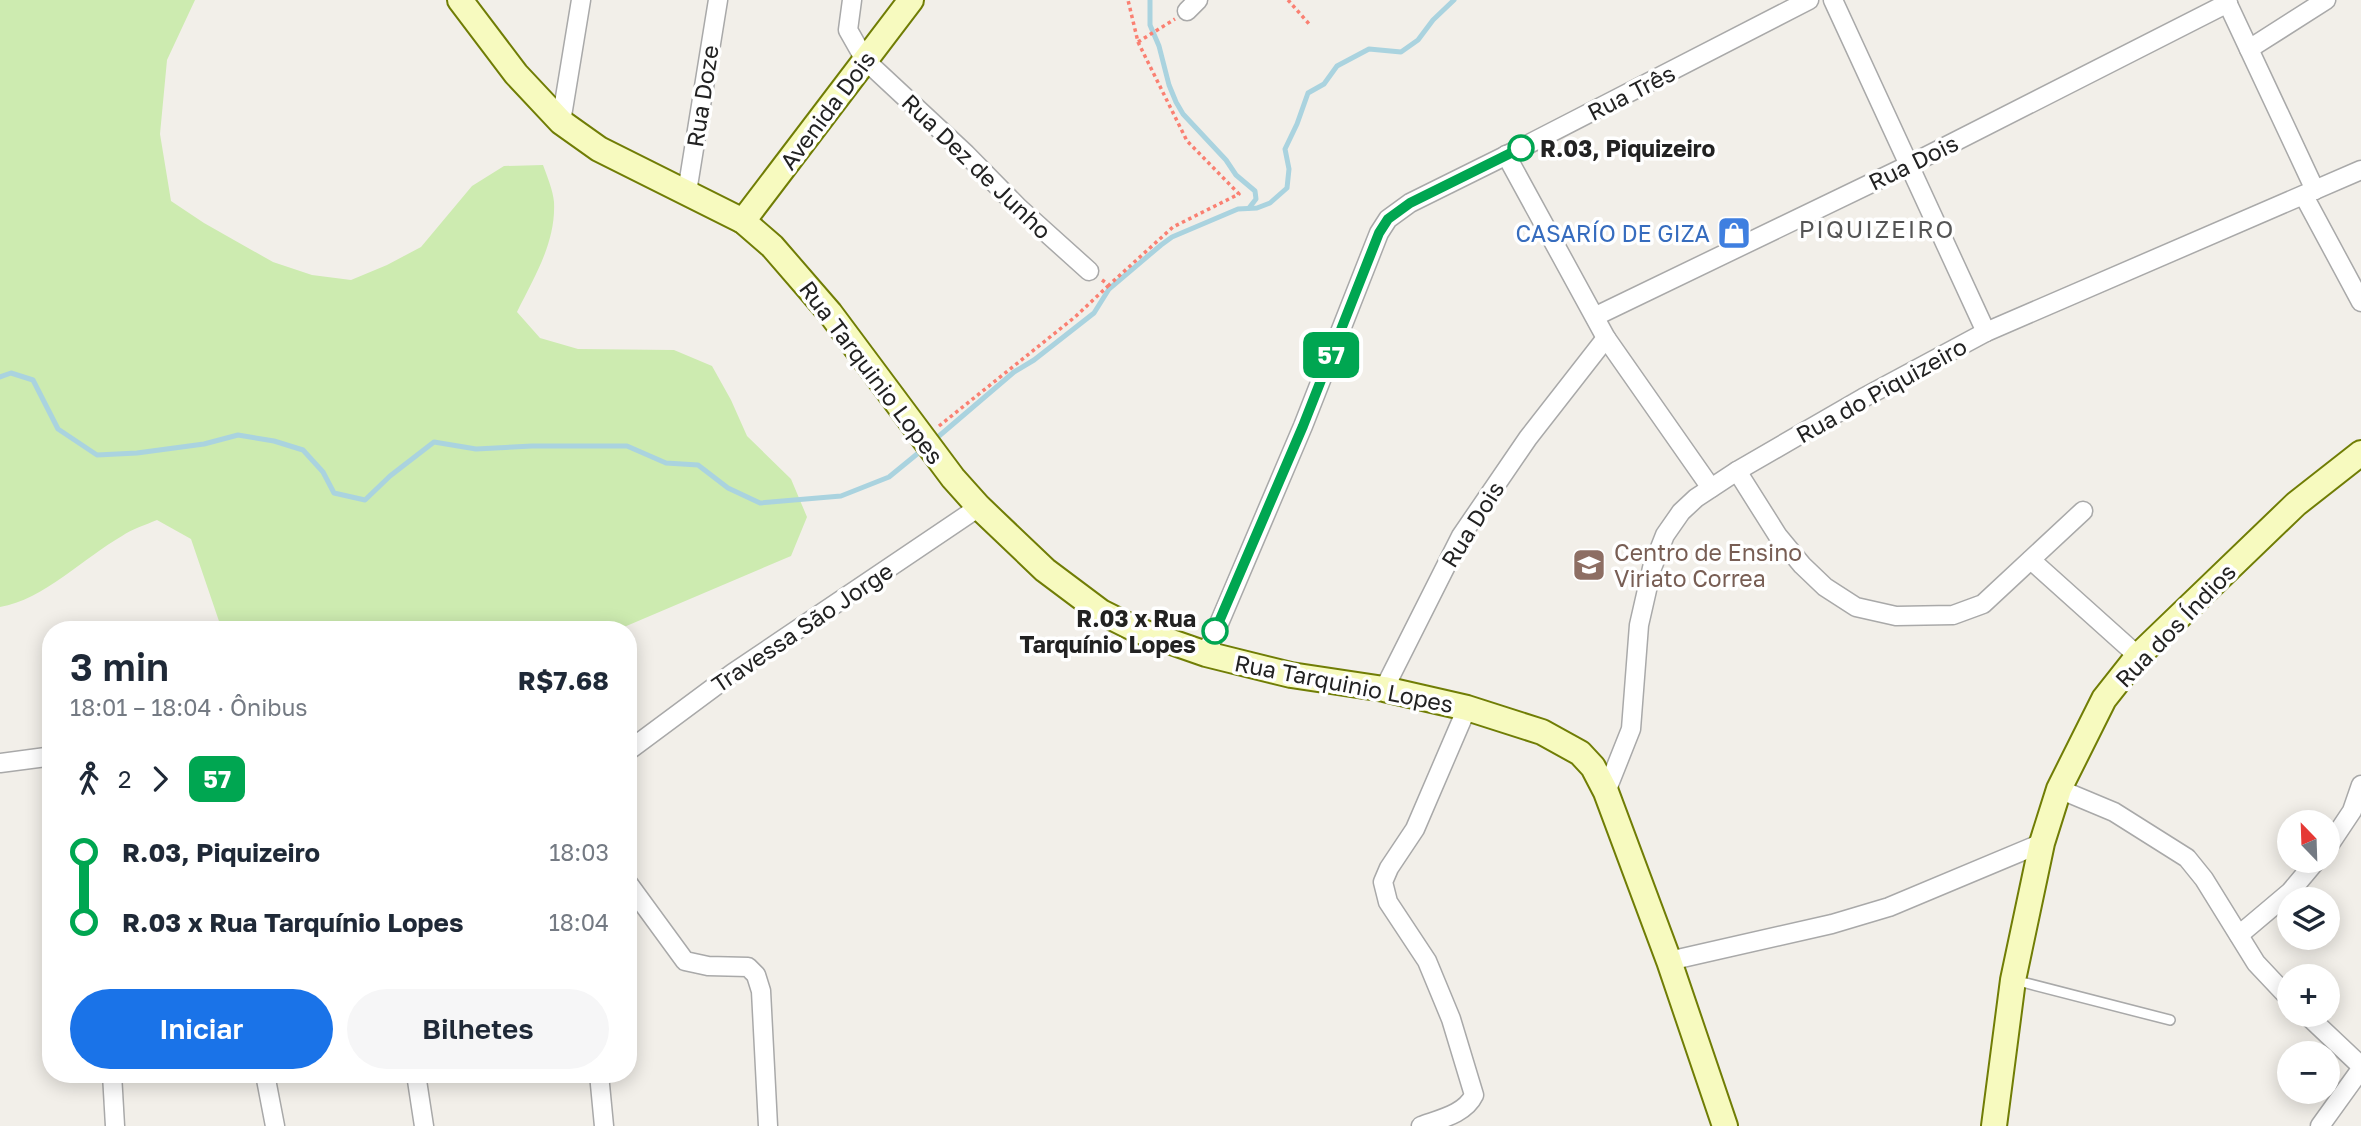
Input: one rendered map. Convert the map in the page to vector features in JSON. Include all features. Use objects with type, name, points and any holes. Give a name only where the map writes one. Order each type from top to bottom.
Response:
[{"type":"main road","name":"Rua Tarquinio Lopes","points":[[460,0],[516,74],[561,122],[599,149],[743,220],[772,246],[830,313],[979,507],[1045,570],[1101,612],[1137,630],[1206,654],[1291,675],[1384,689],[1467,708],[1542,732],[1580,753],[1593,767],[1606,792],[1669,961],[1726,1126]]},
{"type":"main road","name":"Avenida Dois","points":[[743,220],[911,0]]},
{"type":"main road","name":"Rua dos Índios","points":[[1994,1126],[2042,843],[2059,789],[2104,699],[2138,656],[2297,504],[2361,453]]},
{"type":"street","points":[[561,122],[581,0]]},
{"type":"street","name":"Rua Doze","points":[[687,192],[718,0]]},
{"type":"street","name":"Rua Dez de Junho","points":[[852,0],[848,30],[865,60],[966,154],[1018,208],[1089,271]]},
{"type":"street","name":"Rua Três","points":[[1206,654],[1303,426],[1379,233],[1388,219],[1410,203],[1809,0]]},
{"type":"street","points":[[1833,0],[1986,332]]},
{"type":"street","points":[[2249,49],[2326,0]]},
{"type":"street","points":[[2227,2],[2310,193],[2361,302]]},
{"type":"street","name":"Rua Dois","points":[[1596,316],[1909,165],[2227,2]]},
{"type":"street","points":[[1506,155],[1606,338],[1711,488]]},
{"type":"street","name":"Rua do Piquizeiro","points":[[1606,792],[1631,729],[1639,625],[1653,568],[1665,535],[1682,512],[1711,488],[1863,398],[1986,332],[2361,170]]},
{"type":"street","name":"Rua Dois","points":[[1384,689],[1461,536],[1528,438],[1606,338]]},
{"type":"street","points":[[1737,471],[1778,536],[1825,587],[1856,607],[1896,616],[1953,615],[1983,604],[2083,511]]},
{"type":"street","name":"Travessa São Jorge","points":[[637,744],[733,673],[979,507]]},
{"type":"street","points":[[2031,561],[2138,656]]},
{"type":"street","points":[[1421,1126],[1459,1111],[1470,1104],[1474,1096],[1451,1019],[1426,961],[1388,902],[1383,882],[1389,868],[1415,830],[1467,708]]},
{"type":"street","points":[[0,763],[42,758]]},
{"type":"street","points":[[2340,830],[2353,811],[2361,785]]},
{"type":"street","points":[[2059,789],[2114,811],[2187,858],[2204,879],[2256,963],[2277,985]]},
{"type":"street","points":[[1669,961],[1832,924],[1889,907],[2042,843]]},
{"type":"street","points":[[2239,935],[2290,892],[2306,873]]},
{"type":"street","points":[[637,896],[685,961],[708,966],[741,965],[748,967],[755,975],[761,991],[768,1126]]},
{"type":"street","points":[[2319,1027],[2361,1068],[2320,1126]]},
{"type":"street","points":[[113,1083],[115,1126]]},
{"type":"street","points":[[267,1083],[275,1126]]},
{"type":"street","points":[[417,1083],[424,1126]]},
{"type":"street","points":[[600,1083],[604,1126]]},
{"type":"lane","points":[[2020,981],[2169,1020]]},
{"type":"path","points":[[928,444],[1075,317],[1173,227],[1239,194],[1187,141],[1138,42],[1128,0]]},
{"type":"path","points":[[1288,0],[1310,25]]},
{"type":"path","points":[[1138,42],[1164,26]]},
{"type":"path","points":[[1089,271],[1109,285]]},
{"type":"green space","points":[[0,0],[195,0],[167,60],[160,134],[171,201],[273,262],[312,275],[351,280],[387,265],[421,247],[472,186],[504,166],[543,165],[554,202],[554,217],[543,259],[517,312],[540,338],[578,349],[674,350],[712,366],[747,436],[791,479],[807,517],[791,556],[637,621],[219,621],[191,539],[157,520],[134,529],[32,596],[0,607]]},
{"type":"waterway","points":[[1150,0],[1150,25],[1176,102],[1183,114],[1226,160],[1236,175],[1255,191],[1256,199],[1249,208]]},
{"type":"waterway","points":[[932,442],[1014,372],[1034,360],[1094,313],[1109,289],[1172,237],[1238,209],[1257,208],[1270,203],[1287,188],[1289,169],[1285,149],[1308,93],[1324,84],[1337,66],[1369,49],[1401,52],[1418,40],[1433,20],[1454,0]]},
{"type":"waterway","points":[[0,377],[11,373],[33,380],[58,429],[97,455],[137,453],[204,444],[238,435],[274,441],[303,450],[323,472],[334,493],[365,500],[390,476],[434,442],[476,449],[627,446],[666,463],[698,465],[728,488],[760,503],[841,496],[889,477],[922,450]]},
{"type":"bus line","name":"57","points":[[1215,631],[1303,426],[1379,233],[1399,209],[1521,148]]},
{"type":"place","name":"R.03, Piquizeiro","points":[[1521,148]]},
{"type":"place","name":"CASARÍO DE GIZA","points":[[1734,233]]},
{"type":"place","name":"Centro de Ensino Viriato Correa","points":[[1589,565]]},
{"type":"place","name":"R.03 x Rua Tarquínio Lopes","points":[[1215,631]]},
{"type":"district","name":"PIQUIZEIRO","points":[[1877,228]]}]
